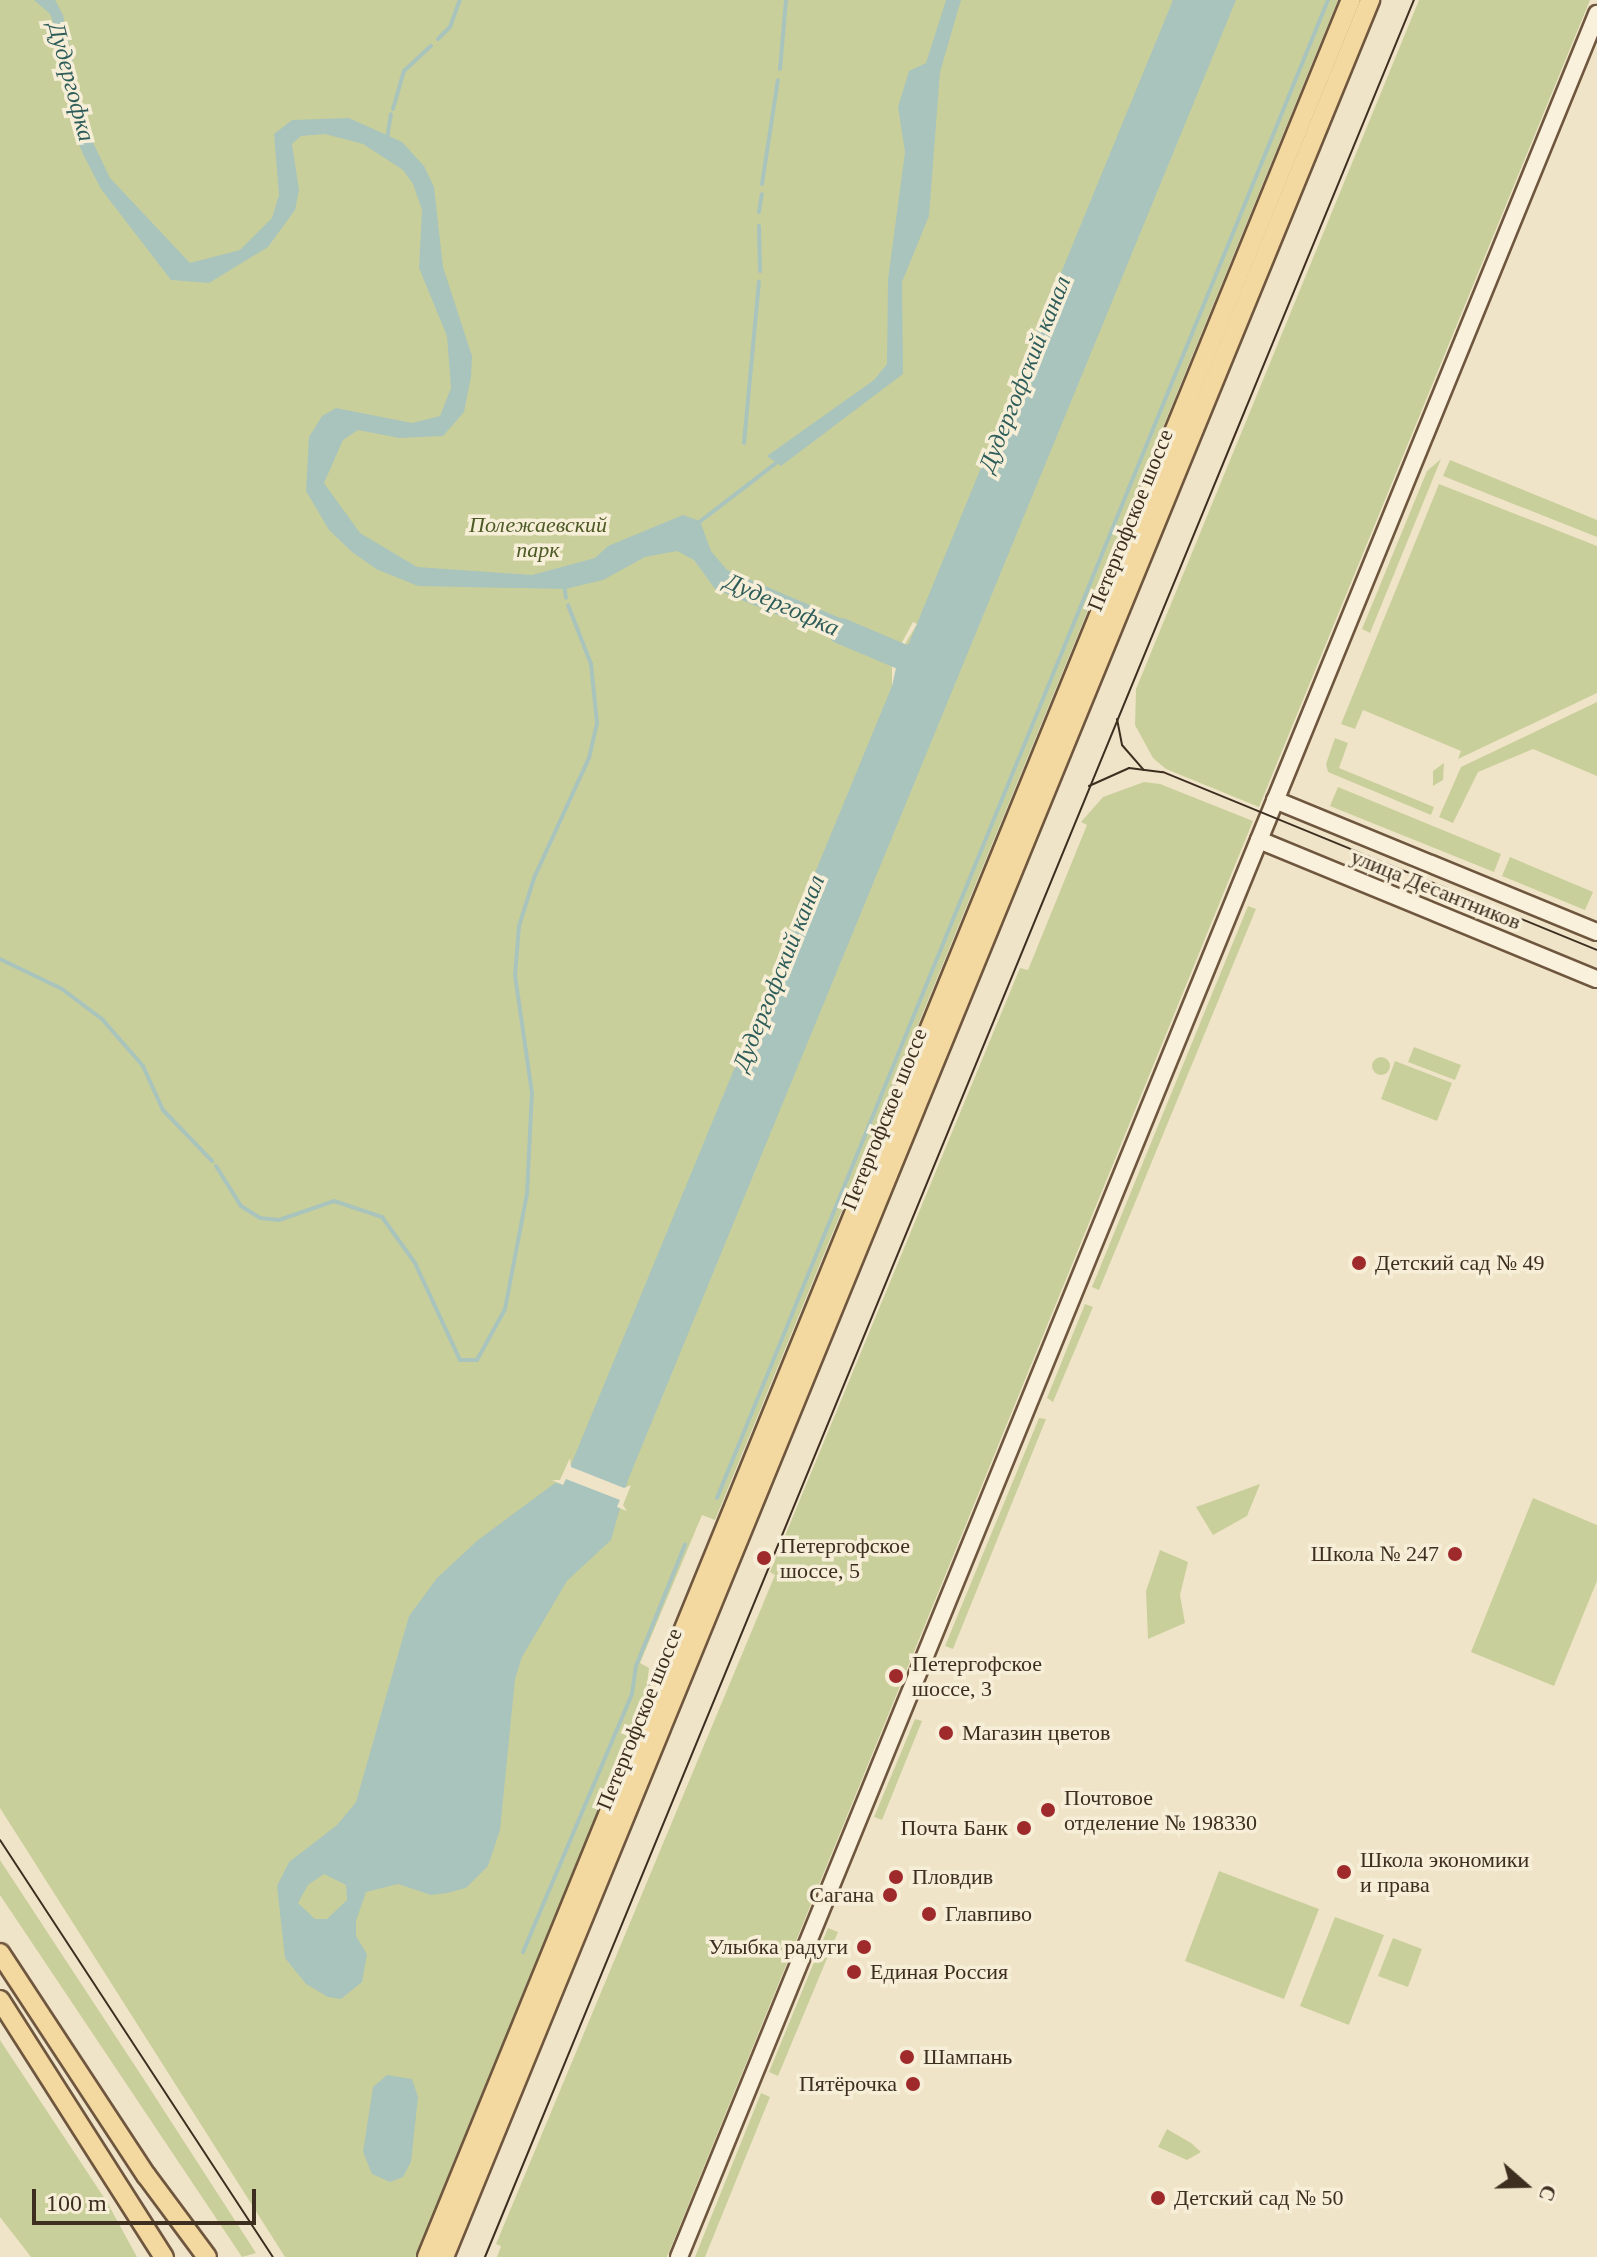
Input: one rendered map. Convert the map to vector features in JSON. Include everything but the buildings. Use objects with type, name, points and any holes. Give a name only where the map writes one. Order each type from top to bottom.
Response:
[{"type":"main road","name":"Петергофское шоссе","points":[[427,2257],[1351,0]]},
{"type":"main road","name":"Петергофское шоссе","points":[[444,2257],[1370,0]]},
{"type":"main road","points":[[0,1953],[146,2175],[207,2257]]},
{"type":"main road","points":[[0,2000],[164,2257]]},
{"type":"street","points":[[679,2257],[1597,14]]},
{"type":"street","name":"улица Десантников","points":[[1275,800],[1597,932]]},
{"type":"street","name":"улица Десантников","points":[[1259,840],[1597,979]]},
{"type":"green space","name":"Полежаевский парк","points":[[0,0],[1338,0],[715,1520],[702,1515],[640,1663],[649,1668],[645,1700],[416,2257],[285,2257],[0,1808]]},
{"type":"green space","points":[[1419,0],[1590,0],[1259,807],[1166,769],[1153,758],[1135,725],[1136,689]]},
{"type":"green space","points":[[1441,459],[1370,633],[1362,629],[1427,471]]},
{"type":"green space","points":[[1450,460],[1597,520],[1597,537],[1443,476]]},
{"type":"green space","points":[[1439,484],[1597,546],[1597,693],[1458,759],[1461,751],[1363,710],[1355,729],[1341,724]]},
{"type":"green space","points":[[1597,702],[1597,776],[1533,749],[1478,772],[1453,823],[1439,817],[1461,767]]},
{"type":"green space","points":[[1335,738],[1348,743],[1339,768],[1434,807],[1431,815],[1328,772],[1326,764]]},
{"type":"green space","points":[[1444,763],[1443,780],[1433,786],[1433,771]]},
{"type":"green space","points":[[1144,782],[1160,784],[1253,821],[667,2257],[497,2257],[501,2246],[496,2244],[775,1575],[770,1572],[1020,968],[1028,970],[1087,825],[1081,822],[1103,797]]},
{"type":"green space","points":[[1338,787],[1501,854],[1494,872],[1330,806]]},
{"type":"green space","points":[[1510,857],[1593,892],[1585,910],[1502,876]]},
{"type":"green space","points":[[1248,906],[1256,909],[1099,1290],[1092,1287]]},
{"type":"green space","points":[[1414,1047],[1461,1065],[1455,1080],[1408,1062]]},
{"type":"green space","points":[[1381,1057],[1390,1066],[1381,1075],[1372,1066]]},
{"type":"green space","points":[[1395,1061],[1452,1083],[1437,1121],[1381,1099]]},
{"type":"green space","points":[[1085,1304],[1093,1307],[1053,1402],[1047,1398]]},
{"type":"green space","points":[[1039,1418],[1046,1419],[953,1649],[945,1646]]},
{"type":"green space","points":[[1260,1484],[1247,1516],[1213,1535],[1196,1507]]},
{"type":"green space","points":[[1533,1498],[1597,1525],[1597,1581],[1554,1686],[1471,1652]]},
{"type":"green space","points":[[1160,1550],[1188,1562],[1180,1595],[1185,1623],[1148,1639],[1146,1591]]},
{"type":"green space","points":[[915,1719],[922,1721],[882,1820],[874,1817]]},
{"type":"green space","points":[[0,1860],[256,2253],[242,2257],[0,1895]]},
{"type":"green space","points":[[1219,1871],[1319,1909],[1284,1999],[1185,1961]]},
{"type":"green space","points":[[1335,1917],[1384,1935],[1349,2025],[1300,2006]]},
{"type":"green space","points":[[828,1928],[838,1932],[778,2076],[769,2072]]},
{"type":"green space","points":[[1393,1938],[1422,1949],[1408,1987],[1378,1976]]},
{"type":"green space","points":[[0,2040],[107,2202],[137,2257],[31,2257],[0,2217]]},
{"type":"green space","points":[[761,2093],[770,2097],[705,2257],[695,2257]]},
{"type":"green space","points":[[1167,2129],[1201,2152],[1187,2160],[1158,2147]]},
{"type":"water","points":[[34,0],[55,0],[63,15],[88,132],[110,178],[190,263],[240,250],[272,218],[279,195],[274,134],[292,120],[349,118],[402,142],[424,166],[434,187],[443,267],[472,356],[471,377],[464,412],[443,436],[399,438],[358,430],[343,440],[324,483],[360,533],[417,567],[532,575],[595,558],[608,546],[683,515],[700,521],[711,551],[727,570],[878,634],[870,653],[715,589],[694,560],[677,551],[645,557],[603,580],[565,589],[418,586],[376,569],[352,552],[329,530],[306,491],[309,437],[322,416],[336,408],[412,423],[440,416],[451,388],[447,336],[419,268],[422,210],[413,184],[403,170],[363,144],[325,134],[301,136],[292,144],[299,190],[295,210],[268,247],[209,283],[171,280],[101,189],[83,154],[73,129],[58,35],[50,14]]},
{"type":"water","points":[[946,0],[961,0],[940,72],[929,216],[902,282],[903,374],[781,466],[767,456],[874,380],[887,364],[888,279],[905,152],[898,107],[909,71],[926,63]]},
{"type":"water","name":"Дудергофский канал","points":[[1173,0],[1236,0],[628,1480],[611,1540],[567,1581],[522,1657],[515,1679],[500,1830],[488,1866],[466,1888],[447,1893],[431,1895],[398,1884],[366,1892],[356,1921],[356,1936],[367,1954],[362,1982],[341,1999],[328,1997],[306,1984],[285,1958],[277,1886],[289,1862],[337,1825],[356,1802],[409,1616],[437,1578],[478,1540],[555,1483],[563,1484],[892,686],[899,654],[909,643]],"holes":[[[324,1874],[346,1885],[347,1900],[327,1919],[315,1919],[298,1903],[308,1885]]]},
{"type":"water","points":[[387,2075],[412,2079],[418,2097],[411,2162],[403,2177],[390,2182],[372,2174],[363,2152],[373,2087]]},
{"type":"pier","points":[[913,622],[917,624],[899,654],[892,686],[892,661]]},
{"type":"pier","points":[[570,1458],[571,1467],[624,1488],[631,1485],[623,1505],[627,1511],[617,1507],[620,1500],[566,1479],[563,1485],[552,1480],[560,1480]]},
{"type":"waterway","points":[[438,39],[450,27],[460,0]]},
{"type":"waterway","points":[[780,69],[786,0]]},
{"type":"waterway","points":[[717,1498],[1328,0]]},
{"type":"waterway","points":[[393,109],[404,71],[431,46]]},
{"type":"waterway","points":[[762,184],[778,80]]},
{"type":"waterway","points":[[387,139],[391,114]]},
{"type":"waterway","points":[[759,212],[762,194]]},
{"type":"waterway","points":[[759,226],[760,271]]},
{"type":"waterway","points":[[744,443],[759,282]]},
{"type":"waterway","points":[[698,523],[775,464]]},
{"type":"waterway","points":[[564,585],[566,598]]},
{"type":"waterway","points":[[216,1166],[241,1206],[260,1218],[279,1220],[334,1201],[382,1217],[415,1263],[460,1360],[477,1360],[505,1309],[527,1194],[532,1093],[515,975],[519,926],[534,878],[589,758],[597,723],[591,664],[568,605]]},
{"type":"waterway","name":"Дудергофка","points":[[841,631],[931,669]]},
{"type":"waterway","points":[[0,959],[62,989],[102,1019],[143,1066],[163,1110],[212,1161]]},
{"type":"waterway","points":[[523,1952],[632,1694],[636,1666],[685,1545]]},
{"type":"tram line","points":[[485,2257],[1414,0]]},
{"type":"tram line","points":[[1117,719],[1122,745],[1144,770]]},
{"type":"tram line","points":[[1089,786],[1129,768],[1163,772],[1597,950]]},
{"type":"tram line","points":[[0,1840],[273,2257]]},
{"type":"place","name":"Детский сад № 49","points":[[1359,1263]]},
{"type":"place","name":"Школа № 247","points":[[1455,1554]]},
{"type":"place","name":"Петергофское шоссе, 5","points":[[764,1558]]},
{"type":"place","name":"Петергофское шоссе, 3","points":[[896,1676]]},
{"type":"place","name":"Магазин цветов","points":[[946,1733]]},
{"type":"place","name":"Почтовое отделение № 198330","points":[[1048,1810]]},
{"type":"place","name":"Почта Банк","points":[[1024,1828]]},
{"type":"place","name":"Школа экономики и права","points":[[1344,1872]]},
{"type":"place","name":"Пловдив","points":[[896,1877]]},
{"type":"place","name":"Сагана","points":[[890,1895]]},
{"type":"place","name":"Главпиво","points":[[929,1914]]},
{"type":"place","name":"Улыбка радуги","points":[[864,1947]]},
{"type":"place","name":"Единая Россия","points":[[854,1972]]},
{"type":"place","name":"Шампань","points":[[907,2057]]},
{"type":"place","name":"Пятёрочка","points":[[913,2084]]},
{"type":"place","name":"Детский сад № 50","points":[[1158,2198]]}]
